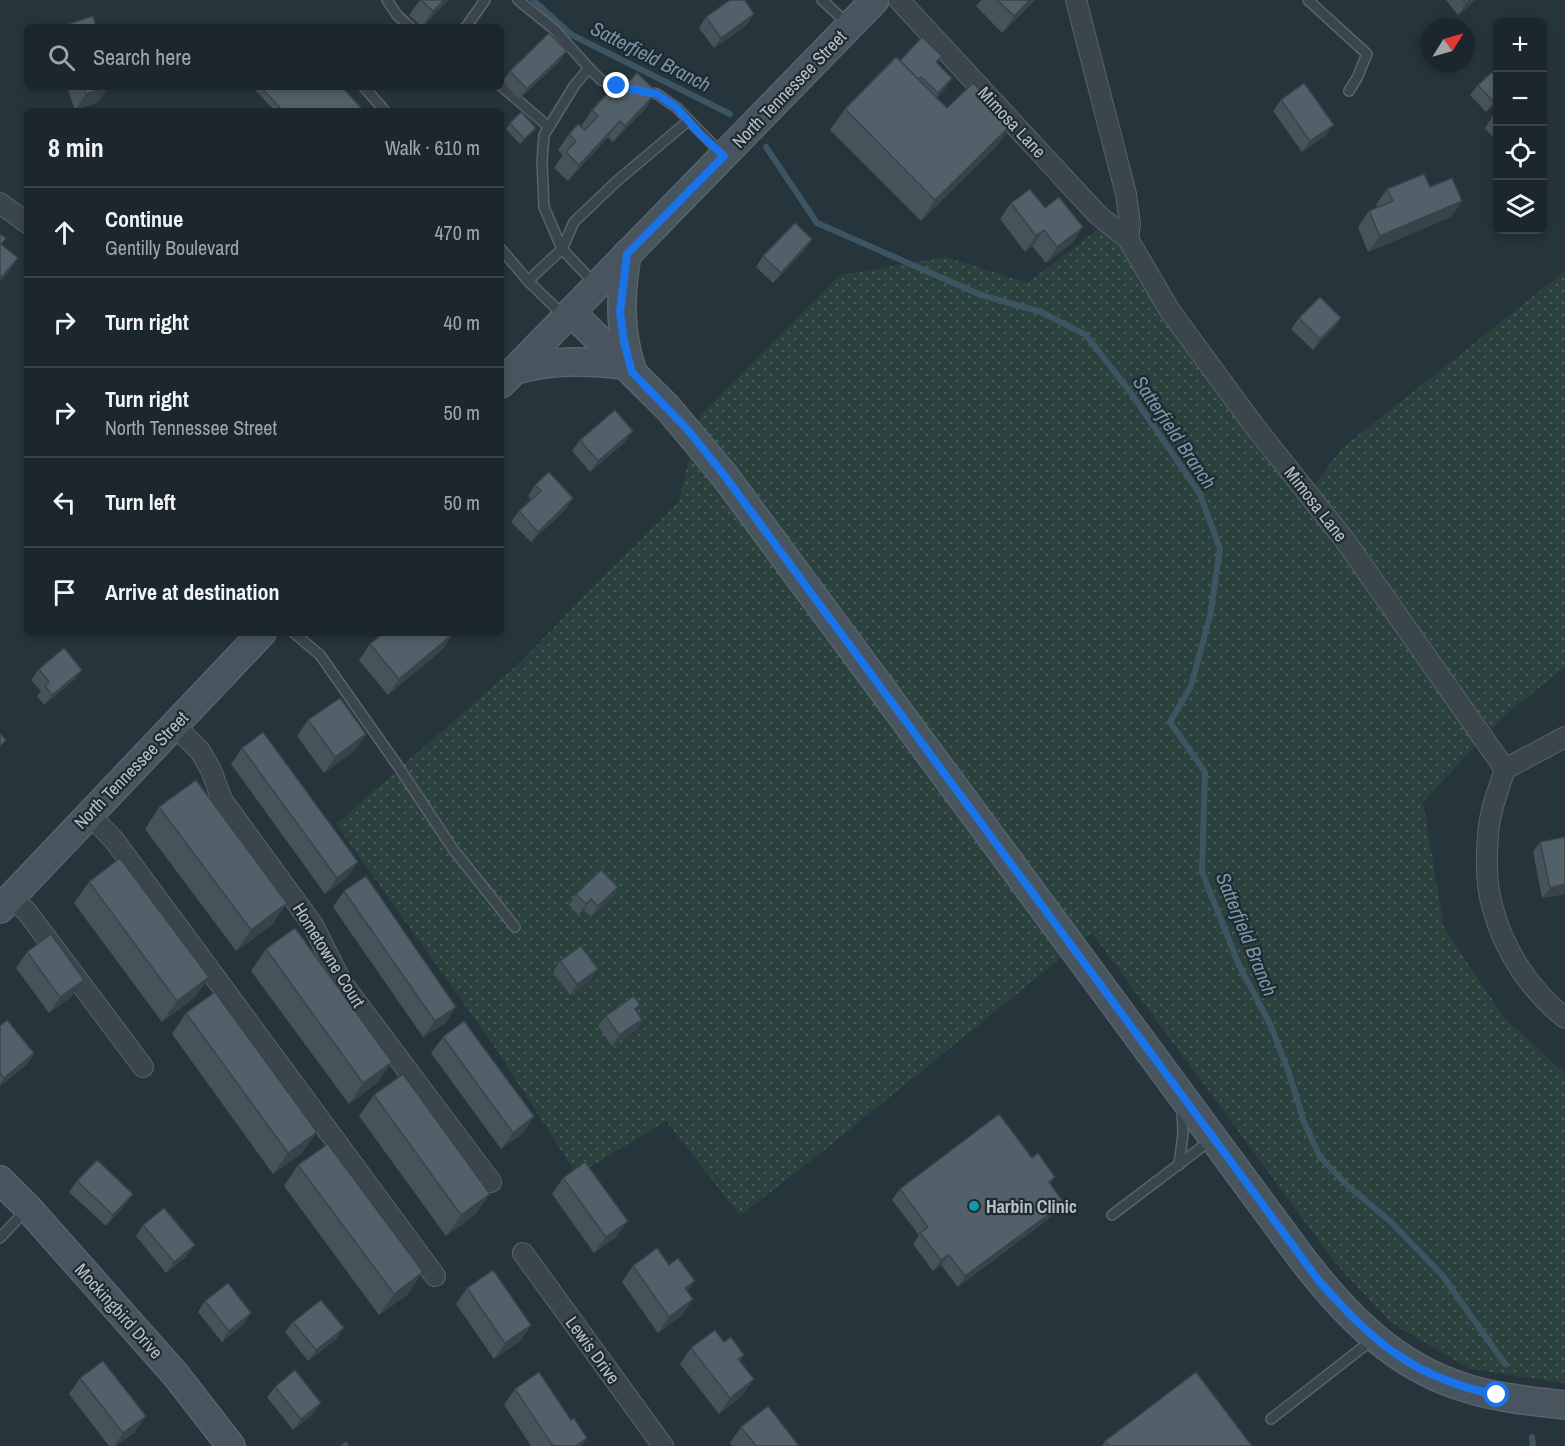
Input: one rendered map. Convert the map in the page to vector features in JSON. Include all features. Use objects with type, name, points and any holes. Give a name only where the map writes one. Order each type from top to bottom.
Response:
[{"type":"street","name":"North Tennessee Street","points":[[507,377],[875,0]]},
{"type":"street","name":"Mimosa Lane","points":[[899,0],[1098,215],[1128,239],[1170,311],[1255,427],[1344,539],[1505,770]]},
{"type":"street","points":[[1076,0],[1126,194],[1130,224],[1128,239]]},
{"type":"street","points":[[0,203],[24,221]]},
{"type":"street","points":[[627,254],[620,312],[629,368]]},
{"type":"street","points":[[568,315],[629,368],[692,434],[724,475],[1319,1281],[1374,1338],[1413,1366],[1432,1376],[1467,1389],[1565,1405]]},
{"type":"street","points":[[507,377],[529,366],[566,362],[629,368]]},
{"type":"street","name":"North Tennessee Street","points":[[5,903],[259,636]]},
{"type":"street","name":"Hometowne Court","points":[[174,725],[200,751],[211,770],[222,800],[313,925],[342,983],[491,1182]]},
{"type":"street","points":[[1565,737],[1505,770],[1495,800],[1488,834],[1488,872],[1492,909],[1506,944],[1525,976],[1542,997],[1565,1018]]},
{"type":"street","points":[[89,814],[114,840],[435,1276]]},
{"type":"street","points":[[5,903],[27,912],[143,1067]]},
{"type":"street","name":"Mockingbird Drive","points":[[0,1180],[28,1208],[175,1374],[231,1446]]},
{"type":"street","name":"Lewis Drive","points":[[523,1253],[663,1446]]},
{"type":"lane","points":[[387,0],[396,15],[406,24]]},
{"type":"lane","points":[[468,24],[485,0]]},
{"type":"lane","points":[[518,0],[555,30],[601,80],[617,86],[657,94],[677,108],[724,156]]},
{"type":"lane","points":[[822,0],[850,26]]},
{"type":"lane","points":[[1308,0],[1367,54],[1349,90]]},
{"type":"lane","points":[[589,68],[574,86],[544,135],[542,162],[544,207],[562,249],[596,286]]},
{"type":"lane","points":[[504,89],[549,127]]},
{"type":"lane","points":[[366,90],[382,108]]},
{"type":"lane","points":[[528,281],[562,249],[574,222],[617,181],[688,121]]},
{"type":"lane","points":[[504,253],[528,281],[568,315]]},
{"type":"lane","points":[[297,636],[320,656],[398,765],[453,849],[515,927]]},
{"type":"lane","points":[[1178,1091],[1183,1125],[1179,1165]]},
{"type":"lane","points":[[1112,1215],[1213,1139]]},
{"type":"lane","points":[[0,1238],[28,1208]]},
{"type":"lane","points":[[1271,1419],[1374,1338]]},
{"type":"green space","points":[[1107,223],[1308,494],[1341,449],[1565,271],[1565,667],[1503,717],[1423,802],[1444,928],[1504,1017],[1565,1074],[1565,1383],[1470,1369],[1390,1322],[1337,1265],[1092,933],[740,1216],[666,1121],[577,1175],[494,1046],[336,824],[522,661],[678,503],[700,416],[840,275],[946,257],[1027,283]]},
{"type":"building","points":[[421,0],[444,0],[433,11]]},
{"type":"building","points":[[730,0],[745,0],[754,14],[721,38],[706,17]]},
{"type":"building","points":[[997,0],[1030,0],[1014,16]]},
{"type":"building","points":[[93,16],[95,24],[69,24]]},
{"type":"building","points":[[549,33],[567,51],[527,89],[510,71]]},
{"type":"building","points":[[922,37],[942,56],[936,62],[952,78],[938,93],[921,77],[918,79],[900,61]]},
{"type":"building","points":[[896,57],[947,108],[973,83],[1013,123],[935,200],[845,109]]},
{"type":"building","points":[[1492,72],[1493,101],[1478,85]]},
{"type":"building","points":[[637,73],[657,92],[625,126],[620,121],[579,165],[566,152],[576,141],[569,134],[578,124],[585,130],[598,116],[592,110],[612,88],[618,94]]},
{"type":"building","points":[[1304,83],[1334,125],[1310,141],[1281,100]]},
{"type":"building","points":[[85,90],[97,90],[86,94]]},
{"type":"building","points":[[264,90],[345,90],[361,108],[280,108]]},
{"type":"building","points":[[521,112],[536,128],[524,139],[510,123]]},
{"type":"building","points":[[1424,174],[1430,187],[1452,178],[1462,201],[1380,236],[1369,211],[1393,201],[1387,189]]},
{"type":"building","points":[[1030,189],[1045,208],[1059,197],[1083,227],[1057,247],[1044,230],[1036,236],[1011,203]]},
{"type":"building","points":[[795,223],[812,239],[781,273],[763,256]]},
{"type":"building","points":[[0,234],[6,238],[1,244],[18,258],[0,279]]},
{"type":"building","points":[[1320,297],[1341,318],[1320,339],[1299,318]]},
{"type":"building","points":[[615,410],[633,431],[598,461],[580,440]]},
{"type":"building","points":[[549,472],[573,498],[538,532],[519,511],[541,491],[535,485]]},
{"type":"building","points":[[379,636],[450,636],[399,679],[370,644]]},
{"type":"building","points":[[64,648],[82,670],[52,695],[45,686],[49,682],[39,669]]},
{"type":"building","points":[[340,698],[366,734],[335,757],[308,720]]},
{"type":"building","points":[[263,732],[358,862],[337,878],[242,748]]},
{"type":"building","points":[[0,733],[6,740],[0,746]]},
{"type":"building","points":[[196,780],[287,903],[251,930],[159,807]]},
{"type":"building","points":[[1565,837],[1565,884],[1550,888],[1540,842]]},
{"type":"building","points":[[120,858],[209,977],[177,1001],[89,882]]},
{"type":"building","points":[[601,870],[618,887],[598,906],[591,899],[586,904],[576,894]]},
{"type":"building","points":[[366,876],[456,1007],[435,1021],[344,891]]},
{"type":"building","points":[[295,928],[392,1062],[363,1083],[266,949]]},
{"type":"building","points":[[51,934],[84,980],[60,997],[27,952]]},
{"type":"building","points":[[581,946],[598,969],[577,984],[560,961]]},
{"type":"building","points":[[215,992],[317,1132],[288,1153],[186,1013]]},
{"type":"building","points":[[634,996],[640,1005],[635,1009],[642,1020],[619,1035],[606,1016]]},
{"type":"building","points":[[7,1020],[34,1053],[4,1078],[0,1073],[0,1026]]},
{"type":"building","points":[[464,1021],[534,1116],[513,1133],[443,1037]]},
{"type":"building","points":[[403,1074],[490,1194],[461,1215],[374,1095]]},
{"type":"building","name":"Harbin Clinic","points":[[999,1114],[1032,1158],[1038,1153],[1055,1177],[1049,1182],[1064,1203],[965,1276],[949,1255],[941,1260],[920,1233],[928,1227],[900,1189]]},
{"type":"building","points":[[328,1144],[423,1272],[394,1294],[298,1165]]},
{"type":"building","points":[[97,1160],[133,1194],[113,1215],[77,1181]]},
{"type":"building","points":[[585,1162],[628,1221],[606,1237],[563,1178]]},
{"type":"building","points":[[164,1208],[195,1245],[174,1262],[143,1225]]},
{"type":"building","points":[[657,1248],[669,1265],[678,1258],[695,1281],[685,1288],[693,1299],[669,1317],[633,1266]]},
{"type":"building","points":[[493,1270],[531,1325],[505,1343],[467,1288]]},
{"type":"building","points":[[228,1283],[251,1313],[229,1331],[205,1301]]},
{"type":"building","points":[[321,1300],[344,1328],[316,1350],[293,1322]]},
{"type":"building","points":[[715,1330],[724,1342],[731,1337],[744,1355],[738,1359],[754,1379],[730,1398],[691,1348]]},
{"type":"building","points":[[103,1361],[146,1416],[123,1433],[80,1378]]},
{"type":"building","points":[[295,1370],[321,1403],[301,1419],[275,1387]]},
{"type":"building","points":[[539,1372],[571,1420],[574,1418],[587,1438],[576,1446],[553,1446],[515,1389]]},
{"type":"building","points":[[1196,1372],[1252,1446],[1109,1446],[1105,1441]]},
{"type":"building","points":[[768,1406],[799,1446],[756,1446],[741,1427]]},
{"type":"waterway","name":"Satterfield Branch","points":[[533,0],[572,35],[730,114]]},
{"type":"waterway","name":"Satterfield Branch","points":[[766,147],[817,223],[981,295],[1041,312],[1086,335],[1131,393],[1200,494],[1220,549],[1210,616],[1191,686],[1170,722],[1205,772],[1202,872],[1239,965],[1270,1024],[1288,1070],[1304,1122],[1320,1157],[1347,1185],[1391,1222],[1442,1275],[1505,1364]]},
{"type":"waterway","name":"Satterfield Branch","points":[[1532,1437],[1533,1446]]},
{"type":"place","name":"Harbin Clinic","points":[[974,1206]]},
{"type":"route","points":[[617,86],[657,94],[677,108],[724,156],[627,254],[620,312],[624,342],[632,372],[687,429],[724,475],[1319,1281],[1374,1338],[1413,1366],[1467,1389],[1497,1395]]}]
